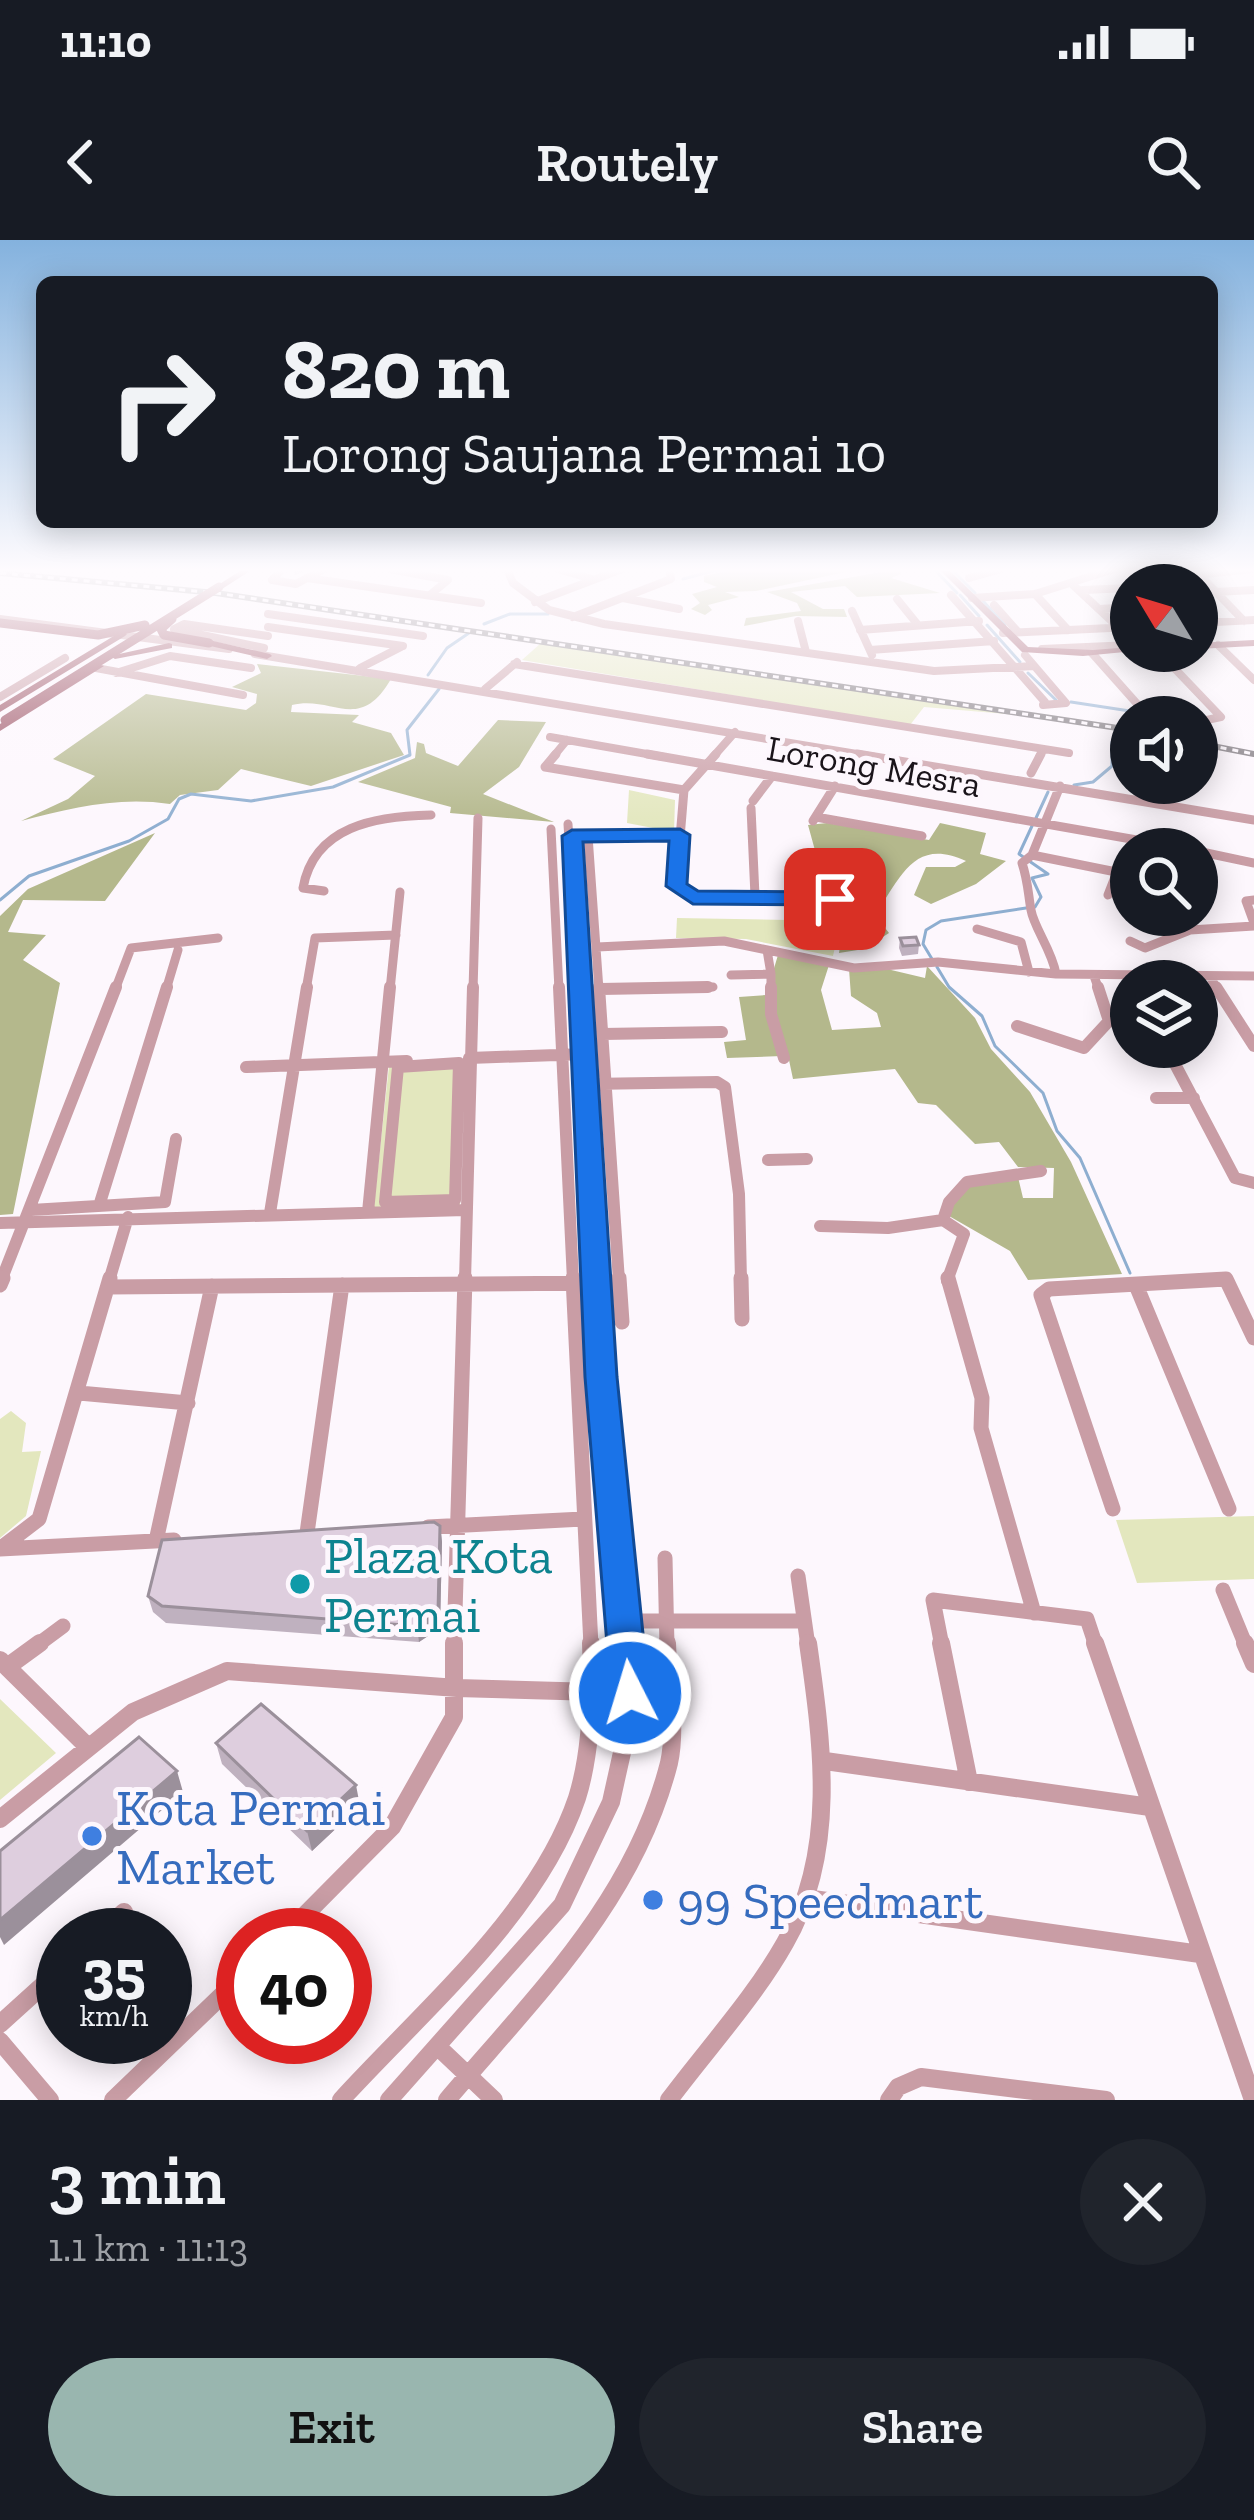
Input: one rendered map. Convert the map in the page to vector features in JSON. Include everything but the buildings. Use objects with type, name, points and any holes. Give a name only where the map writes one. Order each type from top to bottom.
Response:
[{"type":"main road","points":[[2,713],[85,656]]},
{"type":"main road","points":[[2,713],[98,656]]},
{"type":"main road","points":[[2,713],[101,656]]},
{"type":"main road","points":[[2,713],[115,656]]},
{"type":"street","points":[[116,673],[162,656],[250,668]]},
{"type":"street","points":[[220,663],[230,656]]},
{"type":"street","points":[[282,656],[1061,782],[1254,820]]},
{"type":"street","points":[[292,656],[369,664]]},
{"type":"street","points":[[358,669],[384,656]]},
{"type":"street","points":[[832,656],[934,671],[1034,666]]},
{"type":"street","points":[[872,656],[874,662]]},
{"type":"street","points":[[1013,656],[1044,704],[1066,703],[1027,656]]},
{"type":"street","points":[[1094,656],[1130,696]]},
{"type":"street","points":[[1229,656],[1254,680]]},
{"type":"street","points":[[2,713],[20,685],[65,658]]},
{"type":"street","points":[[488,686],[516,663],[1069,753]]},
{"type":"street","points":[[96,668],[243,695]]},
{"type":"street","points":[[1178,672],[1201,696]]},
{"type":"street","points":[[445,675],[735,732],[1030,773],[1061,782]]},
{"type":"street","points":[[0,682],[20,685]]},
{"type":"street","points":[[904,740],[911,729]]},
{"type":"street","points":[[735,732],[684,790],[681,892],[693,897],[835,899]]},
{"type":"street","name":"Lorong Mesra","points":[[550,737],[1110,835]]},
{"type":"street","points":[[567,740],[545,767],[684,790]]},
{"type":"street","points":[[1030,773],[1043,750]]},
{"type":"street","points":[[755,896],[753,804],[772,776]]},
{"type":"street","points":[[1057,974],[1051,946],[1031,908],[1028,858],[1037,822],[1061,782]]},
{"type":"street","points":[[835,787],[814,820],[922,836]]},
{"type":"street","points":[[324,891],[303,887],[303,871],[318,844],[385,814],[430,815]]},
{"type":"street","points":[[312,1908],[392,1827],[454,1717],[478,818]]},
{"type":"street","points":[[341,2100],[528,1896],[577,1797],[593,1693],[551,829]]},
{"type":"street","points":[[389,2100],[562,1905],[611,1802],[630,1693],[597,1283],[570,830],[588,836],[680,835]]},
{"type":"street","points":[[588,836],[609,1084],[622,1322]]},
{"type":"street","points":[[1218,855],[1254,863]]},
{"type":"street","points":[[1028,858],[1110,871]]},
{"type":"street","points":[[1108,895],[1110,890]]},
{"type":"street","points":[[246,1067],[391,1064],[459,1063],[455,1200],[385,1202],[391,1064],[396,935],[400,892]]},
{"type":"street","points":[[1218,927],[1254,924],[1246,901],[1254,900]]},
{"type":"street","points":[[977,929],[1021,942],[1029,972]]},
{"type":"street","points":[[270,1213],[315,938],[396,935]]},
{"type":"street","points":[[1130,941],[1145,948],[1175,936]]},
{"type":"street","points":[[0,1285],[131,948],[218,938]]},
{"type":"street","points":[[597,947],[724,941],[854,968],[932,963],[1110,977]]},
{"type":"street","points":[[99,1206],[178,950]]},
{"type":"street","points":[[767,950],[771,1015],[784,1058]]},
{"type":"street","points":[[731,975],[771,974]]},
{"type":"street","points":[[1017,1026],[1035,1029],[1066,1048],[1084,1048],[1109,1021],[1094,976]]},
{"type":"street","points":[[1218,976],[1254,976]]},
{"type":"street","points":[[601,989],[713,987]]},
{"type":"street","points":[[1218,989],[1254,1046]]},
{"type":"street","points":[[604,1034],[722,1032]]},
{"type":"street","points":[[391,1064],[586,1054]]},
{"type":"street","points":[[368,1212],[391,1064]]},
{"type":"street","points":[[1178,1068],[1235,1178],[1254,1183]]},
{"type":"street","points":[[588,1084],[717,1082],[725,1087],[739,1194],[742,1319]]},
{"type":"street","points":[[1156,1098],[1194,1098]]},
{"type":"street","points":[[0,1223],[99,1206],[165,1202],[176,1139]]},
{"type":"street","points":[[768,1160],[807,1159]]},
{"type":"street","points":[[943,1220],[950,1192],[964,1179],[1041,1171]]},
{"type":"street","points":[[29,1216],[465,1210]]},
{"type":"street","points":[[0,1549],[39,1520],[128,1217]]},
{"type":"street","points":[[820,1226],[889,1228],[943,1220],[964,1234],[946,1282],[982,1398],[981,1428],[1034,1612]]},
{"type":"street","points":[[1113,1509],[1041,1295],[1049,1289],[1226,1279],[1254,1338]]},
{"type":"street","points":[[109,1287],[597,1283]]},
{"type":"street","points":[[307,1533],[342,1285]]},
{"type":"street","points":[[1136,1285],[1229,1509]]},
{"type":"street","points":[[155,1541],[212,1286]]},
{"type":"street","points":[[79,1393],[188,1403]]},
{"type":"street","points":[[405,1528],[583,1519]]},
{"type":"street","points":[[288,1534],[327,1532]]},
{"type":"street","points":[[0,1549],[194,1539]]},
{"type":"street","points":[[447,2100],[602,1919],[641,1839],[670,1759],[665,1558]]},
{"type":"street","points":[[669,2100],[758,1985],[806,1898],[825,1761],[799,1576]]},
{"type":"street","points":[[1223,1590],[1254,1664]]},
{"type":"street","points":[[969,1782],[933,1600],[1087,1619],[1200,1954],[1246,2053],[1253,2100]]},
{"type":"street","points":[[624,1621],[805,1621]]},
{"type":"street","points":[[63,1626],[3,1664],[87,1747]]},
{"type":"street","points":[[0,1819],[139,1705],[194,1678],[227,1671],[457,1688],[630,1693]]},
{"type":"street","points":[[825,1761],[1150,1808]]},
{"type":"street","points":[[806,1898],[1200,1954]]},
{"type":"street","points":[[0,2024],[36,1991]]},
{"type":"street","points":[[113,2100],[216,2002]]},
{"type":"street","points":[[0,2041],[50,2100]]},
{"type":"street","points":[[437,2046],[494,2100]]},
{"type":"street","points":[[889,2100],[898,2087],[921,2078],[1106,2100]]},
{"type":"green space","points":[[527,656],[626,656],[1018,715],[924,707],[910,725],[522,660]]},
{"type":"green space","points":[[257,664],[391,679],[368,705],[356,709],[307,703],[292,705],[291,712],[359,715],[352,722],[391,733],[404,755],[311,786],[241,769],[218,790],[180,795],[170,804],[113,802],[21,821],[68,799],[95,776],[53,759],[146,694],[246,710],[256,703],[257,694],[232,687],[261,673]]},
{"type":"green space","points":[[498,720],[546,722],[519,767],[483,794],[554,822],[450,813],[451,807],[358,782],[415,758],[417,742],[424,744],[426,753],[458,766]]},
{"type":"green space","points":[[629,790],[675,800],[674,832],[627,823]]},
{"type":"green space","points":[[827,823],[929,840],[940,823],[986,833],[980,854],[1006,861],[976,884],[931,904],[914,895],[926,867],[955,867],[966,861],[934,854],[921,858],[902,875],[875,915],[889,933],[864,949],[839,953],[847,896],[809,885],[816,854],[808,825]]},
{"type":"green space","points":[[155,833],[105,901],[23,900],[8,932],[46,935],[23,960],[60,983],[13,1214],[0,1215],[0,916],[28,889]]},
{"type":"green space","points":[[677,918],[841,921],[833,956],[746,939],[676,938]]},
{"type":"green space","points":[[778,955],[829,965],[821,990],[832,1030],[881,1027],[877,1013],[851,996],[849,969],[887,969],[925,978],[927,966],[975,1018],[991,1049],[1030,1092],[1071,1162],[1122,1274],[1028,1280],[1010,1251],[949,1216],[959,1194],[983,1181],[1018,1177],[1023,1198],[1053,1198],[1054,1168],[1018,1167],[999,1142],[975,1144],[936,1105],[918,1103],[895,1069],[793,1079],[789,1060],[782,1056],[727,1058],[724,1042],[746,1040],[739,997],[766,995]]},
{"type":"green space","points":[[463,1062],[460,1210],[373,1214],[389,1066]]},
{"type":"green space","points":[[11,1411],[26,1423],[22,1452],[41,1451],[26,1516],[0,1538],[0,1419]]},
{"type":"green space","points":[[1254,1516],[1254,1579],[1137,1583],[1116,1520]]},
{"type":"green space","points":[[0,1699],[56,1753],[0,1800]]},
{"type":"waterway","points":[[428,675],[442,656]]},
{"type":"waterway","points":[[1014,656],[1020,662]]},
{"type":"waterway","points":[[1028,673],[1056,700]]},
{"type":"waterway","points":[[0,900],[29,876],[129,841],[168,819],[179,799],[191,794],[251,801],[333,787],[410,755],[407,730],[439,689]]},
{"type":"waterway","points":[[1071,702],[1110,708]]},
{"type":"waterway","points":[[1074,785],[1093,782],[1110,768]]},
{"type":"waterway","points":[[1036,818],[1048,792]]},
{"type":"waterway","points":[[1032,826],[1019,854],[1048,874],[1032,878],[1041,897],[1035,907]]},
{"type":"waterway","points":[[932,959],[923,944],[926,930],[941,921],[1026,908]]},
{"type":"waterway","points":[[937,967],[949,987],[982,1016],[995,1046],[1043,1093],[1057,1131],[1080,1158],[1130,1273]]},
{"type":"railway","points":[[635,656],[1110,727]]},
{"type":"railway","points":[[1218,747],[1254,754]]},
{"type":"place","name":"Plaza Kota Permai","points":[[300,1584]]},
{"type":"place","name":"Kota Permai Market","points":[[92,1836]]},
{"type":"place","name":"99 Speedmart","points":[[653,1900]]},
{"type":"route","points":[[630,1693],[601,1377],[572,836],[680,835],[676,886],[693,897],[835,899]]}]
